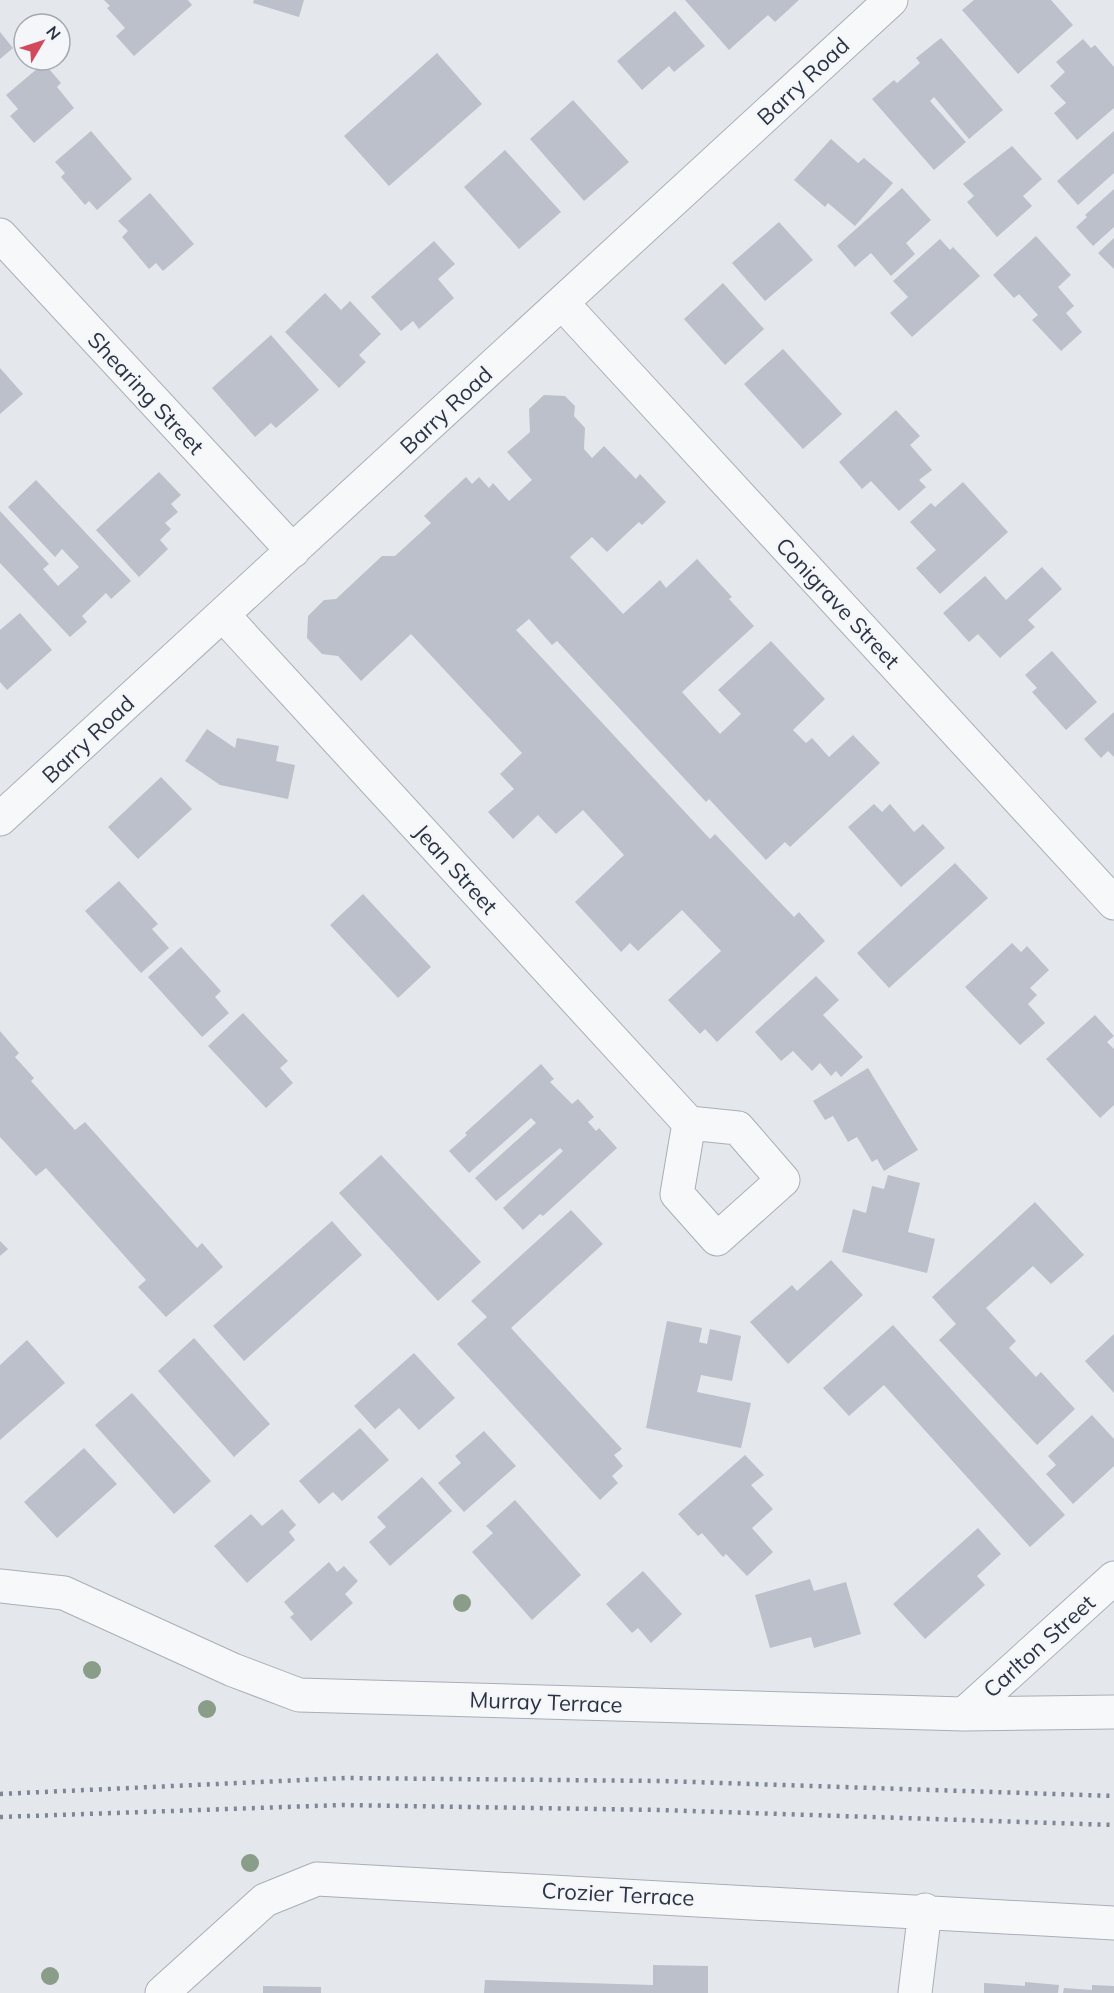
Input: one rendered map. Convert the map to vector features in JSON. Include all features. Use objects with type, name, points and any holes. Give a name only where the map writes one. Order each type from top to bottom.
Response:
[{"type":"street","name":"Barry Road","points":[[0,819],[891,0]]},
{"type":"street","name":"Shearing Street","points":[[0,235],[293,551]]},
{"type":"street","name":"Conigrave Street","points":[[562,303],[1114,903]]},
{"type":"street","name":"Jean Street","points":[[223,615],[689,1123]]},
{"type":"street","name":"Carlton Street","points":[[964,1714],[1114,1578]]},
{"type":"street","name":"Murray Terrace","points":[[0,1586],[64,1593],[233,1671],[299,1695],[964,1714],[1114,1712]]},
{"type":"street","name":"Crozier Terrace","points":[[162,1993],[265,1900],[317,1879],[1114,1923]]},
{"type":"street","points":[[915,1993],[925,1911]]},
{"type":"building","points":[[104,0],[188,0],[192,5],[134,56],[116,36],[125,28],[107,8],[110,6]]},
{"type":"building","points":[[254,0],[304,0],[299,17],[253,3]]},
{"type":"building","points":[[685,0],[799,0],[775,22],[768,15],[729,50]]},
{"type":"building","points":[[974,0],[1051,0],[1073,25],[1018,74],[962,10]]},
{"type":"building","points":[[675,11],[705,46],[674,72],[669,66],[642,90],[617,61]]},
{"type":"building","points":[[0,32],[12,49],[0,59]]},
{"type":"building","points":[[941,38],[1003,110],[969,139],[934,97],[930,101],[966,142],[934,170],[872,99],[894,80],[897,83],[920,63],[916,58]]},
{"type":"building","points":[[1083,39],[1091,48],[1095,45],[1114,67],[1114,108],[1077,140],[1054,113],[1066,103],[1050,86],[1065,72],[1056,62]]},
{"type":"building","points":[[437,53],[482,104],[389,186],[344,136]]},
{"type":"building","points":[[33,72],[52,72],[61,83],[57,87],[74,108],[34,143],[10,116],[18,109],[6,95]]},
{"type":"building","points":[[573,100],[629,162],[584,201],[530,139]]},
{"type":"building","points":[[91,131],[132,179],[97,210],[89,201],[85,205],[61,177],[65,173],[55,162]]},
{"type":"building","points":[[1114,131],[1114,173],[1078,205],[1057,181]]},
{"type":"building","points":[[831,139],[858,163],[864,158],[893,183],[855,226],[828,203],[825,207],[794,180]]},
{"type":"building","points":[[1012,146],[1042,179],[1023,196],[1032,206],[997,237],[967,202],[974,196],[963,184]]},
{"type":"building","points":[[505,150],[561,212],[519,249],[464,187]]},
{"type":"building","points":[[902,188],[931,220],[906,243],[915,254],[891,276],[871,253],[855,267],[837,246]]},
{"type":"building","points":[[1114,189],[1114,227],[1093,246],[1076,227],[1087,217],[1085,215]]},
{"type":"building","points":[[150,193],[194,244],[163,271],[156,263],[149,269],[122,237],[128,231],[118,221]]},
{"type":"building","points":[[779,222],[813,260],[765,301],[732,263]]},
{"type":"building","points":[[1036,236],[1071,275],[1058,287],[1074,306],[1066,313],[1082,332],[1061,351],[1032,320],[1038,315],[1019,294],[1014,298],[993,275]]},
{"type":"building","points":[[1114,238],[1114,269],[1098,253]]},
{"type":"building","points":[[940,239],[950,250],[953,247],[980,276],[912,337],[890,313],[908,297],[893,281]]},
{"type":"building","points":[[434,241],[455,264],[438,279],[454,298],[419,329],[413,321],[401,331],[371,297]]},
{"type":"building","points":[[723,283],[764,329],[725,365],[684,319]]},
{"type":"building","points":[[325,293],[341,310],[350,301],[381,334],[359,355],[366,362],[339,388],[285,332]]},
{"type":"building","points":[[271,335],[319,390],[276,428],[271,423],[255,437],[212,388]]},
{"type":"building","points":[[783,349],[842,414],[803,449],[744,384]]},
{"type":"building","points":[[0,368],[23,394],[0,414]]},
{"type":"building","points":[[544,395],[565,396],[575,406],[574,416],[585,428],[584,449],[592,458],[604,446],[636,479],[640,474],[666,502],[642,525],[639,522],[607,552],[592,537],[570,557],[623,614],[660,580],[666,588],[697,559],[732,597],[729,599],[754,626],[682,692],[720,734],[741,714],[718,690],[771,641],[825,699],[793,730],[806,743],[812,738],[829,757],[853,735],[880,763],[790,847],[785,842],[766,860],[709,799],[706,802],[557,641],[552,645],[529,619],[516,630],[710,839],[715,834],[794,917],[799,912],[825,941],[717,1042],[705,1029],[700,1034],[668,1000],[721,951],[682,910],[638,951],[630,943],[621,952],[575,902],[624,855],[583,810],[556,834],[538,815],[513,839],[488,812],[514,789],[500,774],[522,753],[411,634],[361,681],[338,656],[322,654],[307,638],[308,616],[324,600],[336,599],[382,556],[395,556],[431,523],[424,516],[466,477],[472,484],[479,477],[489,488],[493,483],[509,501],[532,480],[507,452],[530,432],[529,409]]},
{"type":"building","points":[[896,410],[920,436],[910,445],[932,470],[919,480],[926,487],[899,511],[871,481],[862,489],[839,462]]},
{"type":"building","points":[[159,472],[181,495],[171,504],[178,512],[165,523],[171,529],[160,540],[168,549],[139,577],[96,530]]},
{"type":"building","points":[[36,480],[131,581],[111,599],[106,593],[82,616],[87,622],[70,637],[0,563],[0,511],[49,564],[43,569],[58,586],[79,567],[62,549],[55,557],[8,507]]},
{"type":"building","points":[[963,482],[1008,532],[940,594],[916,568],[936,550],[910,522],[931,503],[935,507]]},
{"type":"building","points":[[1042,567],[1062,589],[1028,620],[1035,627],[1000,658],[978,634],[969,642],[943,613],[985,576],[1006,600]]},
{"type":"building","points":[[20,613],[52,650],[7,690],[0,682],[0,630]]},
{"type":"building","points":[[1052,651],[1097,702],[1066,730],[1032,692],[1037,688],[1025,675]]},
{"type":"building","points":[[1114,712],[1114,757],[1108,751],[1101,758],[1084,739]]},
{"type":"building","points":[[207,729],[235,748],[237,738],[279,746],[276,761],[295,765],[288,799],[220,785],[185,761]]},
{"type":"building","points":[[161,777],[192,809],[138,859],[108,827]]},
{"type":"building","points":[[874,804],[882,812],[890,804],[914,832],[923,824],[945,848],[901,887],[848,827]]},
{"type":"building","points":[[955,863],[988,898],[889,988],[857,953]]},
{"type":"building","points":[[119,881],[158,924],[152,929],[169,948],[141,973],[85,911]]},
{"type":"building","points":[[363,894],[431,967],[398,998],[330,925]]},
{"type":"building","points":[[1012,943],[1021,952],[1027,946],[1049,970],[1030,988],[1037,995],[1028,1004],[1045,1023],[1020,1045],[965,987]]},
{"type":"building","points":[[181,947],[221,991],[215,997],[229,1013],[202,1037],[148,977]]},
{"type":"building","points":[[816,976],[839,1000],[823,1015],[863,1057],[841,1077],[836,1071],[831,1076],[820,1063],[812,1071],[793,1051],[781,1061],[755,1032]]},
{"type":"building","points":[[243,1013],[288,1061],[280,1068],[293,1083],[266,1108],[208,1046]]},
{"type":"building","points":[[1095,1015],[1114,1036],[1107,1042],[1114,1049],[1114,1105],[1100,1118],[1046,1059]]},
{"type":"building","points":[[0,1031],[19,1053],[15,1057],[34,1078],[31,1081],[75,1130],[85,1122],[197,1248],[202,1243],[223,1267],[166,1317],[138,1287],[146,1280],[46,1168],[36,1176],[0,1137]]},
{"type":"building","points":[[541,1064],[554,1079],[550,1082],[572,1104],[578,1099],[594,1117],[588,1122],[596,1131],[599,1128],[617,1148],[543,1216],[540,1214],[523,1230],[503,1208],[563,1151],[560,1148],[496,1201],[475,1178],[536,1123],[531,1118],[469,1173],[449,1151],[467,1135],[465,1133]]},
{"type":"building","points":[[868,1068],[918,1150],[884,1171],[877,1159],[872,1162],[857,1137],[848,1142],[833,1116],[825,1120],[813,1101]]},
{"type":"building","points":[[381,1155],[481,1262],[438,1301],[339,1193]]},
{"type":"building","points":[[888,1175],[920,1183],[908,1232],[935,1239],[927,1273],[842,1252],[853,1209],[866,1213],[872,1186],[884,1189]]},
{"type":"building","points":[[1035,1202],[1084,1255],[1051,1284],[1033,1266],[986,1308],[1016,1341],[1009,1348],[1036,1377],[1041,1372],[1075,1409],[1037,1445],[939,1340],[956,1324],[932,1297]]},
{"type":"building","points":[[571,1210],[603,1244],[511,1328],[622,1449],[614,1455],[623,1466],[612,1476],[618,1483],[600,1500],[457,1344],[487,1317],[471,1301]]},
{"type":"building","points":[[332,1221],[362,1255],[244,1361],[213,1326]]},
{"type":"building","points":[[0,1241],[8,1249],[0,1256]]},
{"type":"building","points":[[831,1260],[863,1295],[788,1364],[750,1322],[792,1285],[797,1291]]},
{"type":"building","points":[[667,1321],[702,1328],[699,1342],[707,1344],[710,1329],[741,1336],[732,1381],[701,1375],[697,1392],[751,1403],[741,1448],[646,1428]]},
{"type":"building","points":[[893,1325],[1065,1515],[1030,1547],[884,1385],[849,1416],[823,1388]]},
{"type":"building","points":[[1114,1334],[1114,1393],[1085,1361]]},
{"type":"building","points":[[194,1338],[270,1424],[234,1457],[158,1371]]},
{"type":"building","points":[[27,1340],[65,1383],[0,1440],[0,1365]]},
{"type":"building","points":[[414,1353],[455,1398],[419,1430],[399,1408],[375,1429],[354,1406]]},
{"type":"building","points":[[132,1393],[211,1481],[174,1514],[95,1425]]},
{"type":"building","points":[[1092,1415],[1114,1439],[1114,1466],[1073,1504],[1046,1474],[1056,1465],[1048,1456]]},
{"type":"building","points":[[360,1428],[389,1460],[342,1501],[333,1492],[319,1504],[299,1481]]},
{"type":"building","points":[[484,1431],[516,1466],[464,1512],[438,1483],[461,1463],[455,1456]]},
{"type":"building","points":[[84,1448],[117,1484],[57,1538],[24,1502]]},
{"type":"building","points":[[745,1455],[764,1475],[751,1485],[773,1509],[752,1528],[773,1552],[747,1576],[726,1554],[723,1557],[702,1533],[698,1536],[678,1514]]},
{"type":"building","points":[[422,1477],[452,1511],[390,1566],[369,1542],[386,1527],[377,1517]]},
{"type":"building","points":[[515,1500],[581,1575],[532,1620],[472,1552],[493,1533],[486,1526]]},
{"type":"building","points":[[282,1509],[296,1525],[289,1532],[295,1540],[247,1583],[214,1546],[251,1514],[262,1526]]},
{"type":"building","points":[[978,1528],[1001,1554],[977,1576],[985,1585],[925,1639],[893,1604]]},
{"type":"building","points":[[329,1562],[337,1572],[344,1566],[358,1581],[345,1594],[353,1603],[311,1641],[290,1617],[294,1614],[284,1602]]},
{"type":"building","points":[[643,1571],[682,1614],[651,1643],[638,1628],[632,1633],[606,1604]]},
{"type":"building","points":[[810,1579],[814,1591],[846,1582],[861,1634],[814,1648],[811,1637],[770,1648],[755,1595]]},
{"type":"building","points":[[653,1965],[708,1966],[708,1993],[484,1993],[485,1980],[653,1985]]},
{"type":"building","points":[[1025,1982],[1059,1985],[1058,1993],[984,1993],[984,1983],[1025,1986]]},
{"type":"building","points":[[1092,1985],[1114,1986],[1114,1993],[1063,1993],[1064,1988],[1092,1990]]},
{"type":"building","points":[[263,1986],[321,1987],[321,1993],[263,1993]]},
{"type":"railway","points":[[0,1794],[346,1778],[662,1781],[1114,1796]]},
{"type":"railway","points":[[0,1817],[342,1805],[660,1810],[1114,1825]]}]
